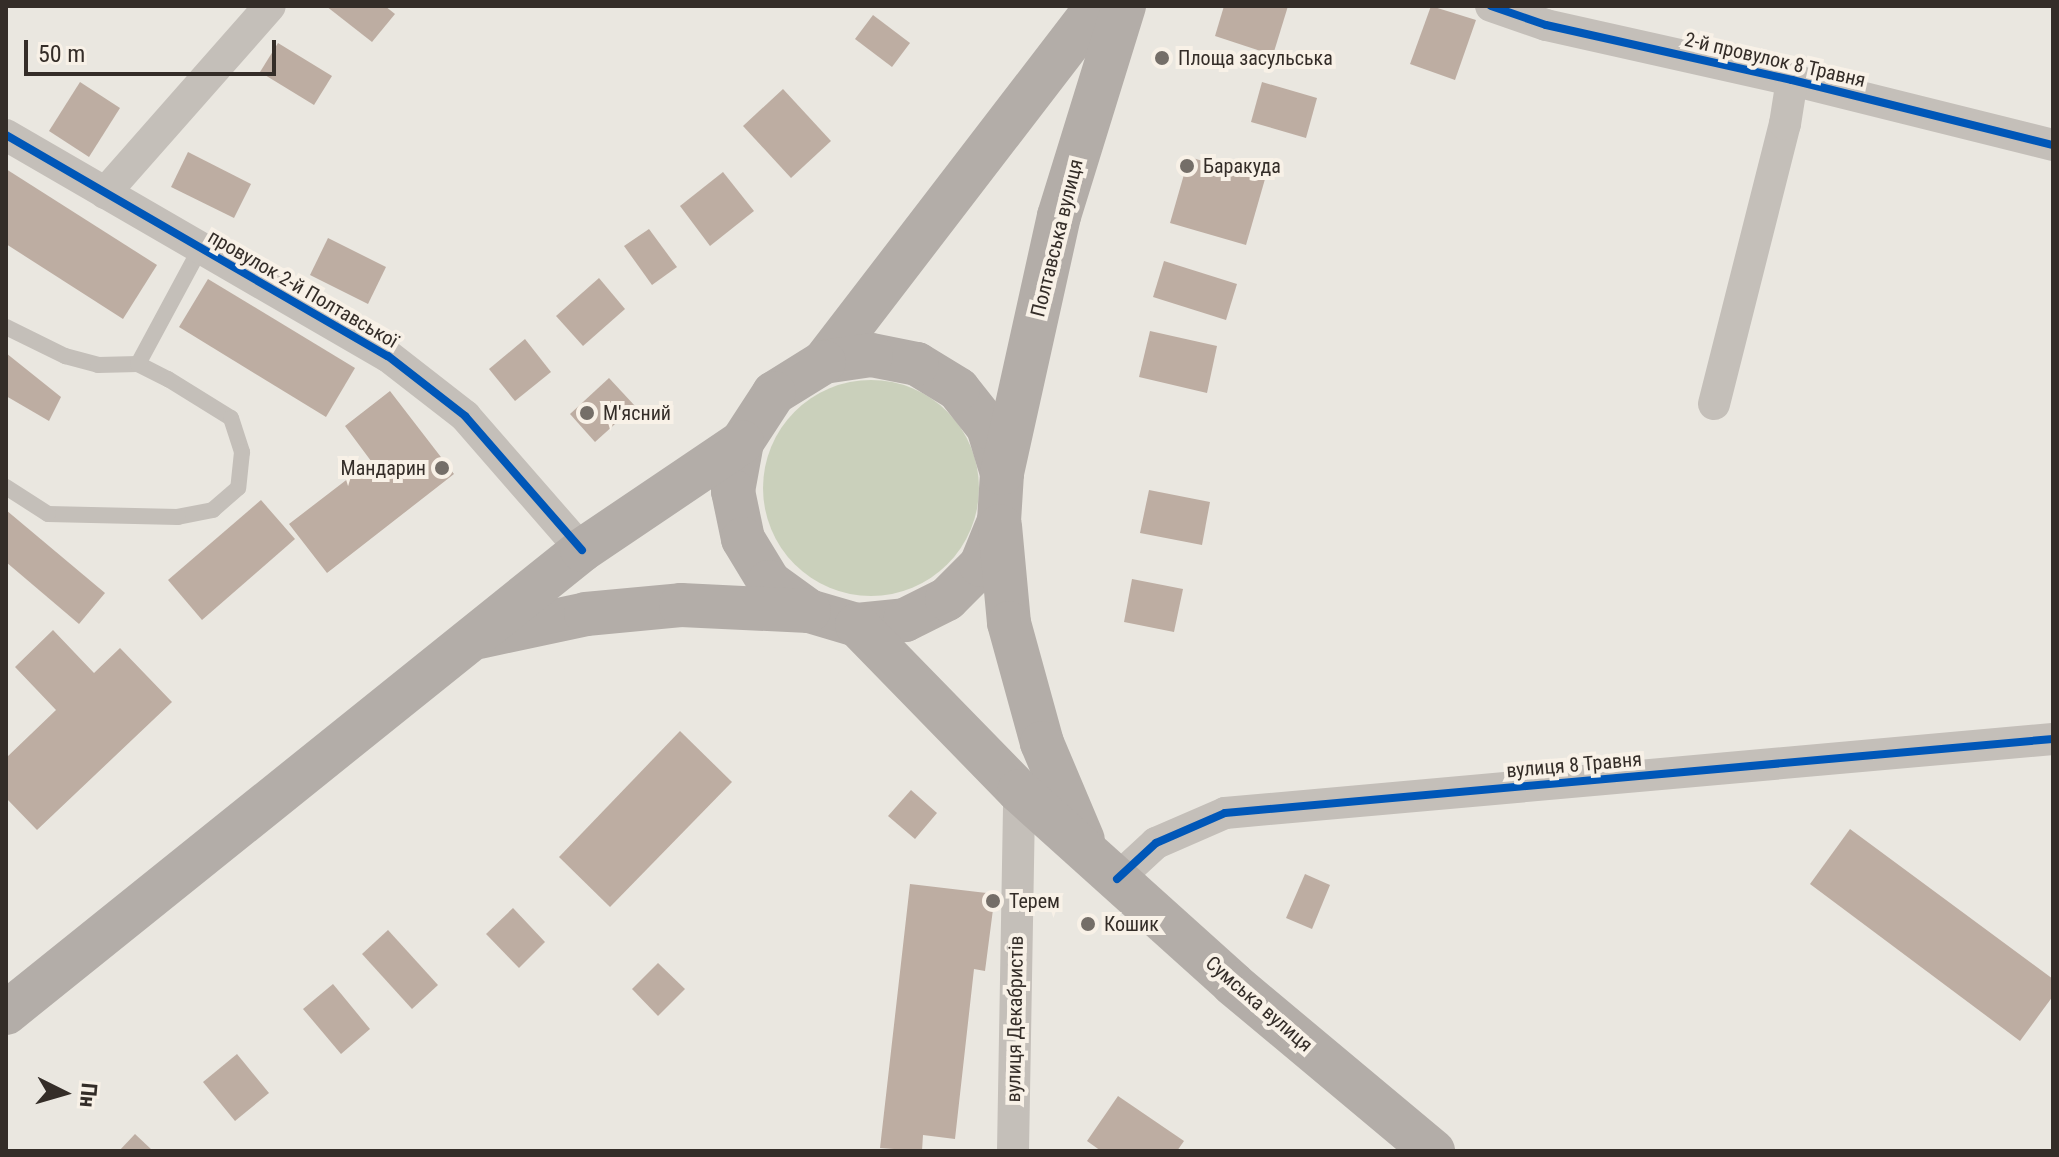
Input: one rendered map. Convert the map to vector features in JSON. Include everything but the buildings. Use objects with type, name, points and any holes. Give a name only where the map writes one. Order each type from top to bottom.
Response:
[{"type":"main road","points":[[809,611],[769,582],[743,539],[733,491],[742,442],[774,393],[824,362],[1097,6]]},
{"type":"main road","name":"Полтавська вулиця","points":[[1002,473],[1059,216],[1124,6]]},
{"type":"main road","points":[[824,362],[871,355],[917,364],[958,389],[988,427],[1002,473],[999,521],[1009,623],[1042,743],[1103,866]]},
{"type":"main road","points":[[6,1013],[582,550],[742,442]]},
{"type":"main road","points":[[469,639],[586,614],[681,605],[809,611],[857,625],[905,620],[947,599],[981,565],[999,521]]},
{"type":"main road","name":"Сумська вулиця","points":[[857,625],[1019,791],[1233,984],[1433,1151]]},
{"type":"street","points":[[105,193],[270,6]]},
{"type":"street","name":"2-й провулок 8 Травня","points":[[1491,6],[1546,25],[1792,80],[2053,145]]},
{"type":"street","name":"2-й провулок 8 Травня","points":[[1714,404],[1785,124],[1792,80]]},
{"type":"street","name":"провулок 2-й Полтавської","points":[[6,135],[388,356],[465,416],[582,550]]},
{"type":"street","name":"вулиця 8 Травня","points":[[1103,866],[1225,813],[2053,739]]},
{"type":"street","name":"вулиця Декабристів","points":[[1013,1151],[1019,791]]},
{"type":"lane","points":[[138,364],[201,247]]},
{"type":"lane","points":[[6,327],[65,356],[98,365],[138,364],[231,418],[242,452],[238,488],[213,510],[178,517],[48,514],[6,487]]},
{"type":"green space","points":[[871,380],[912,388],[931,398],[947,412],[961,428],[971,447],[979,488],[971,529],[961,548],[947,564],[931,578],[912,588],[871,596],[830,588],[811,578],[795,564],[781,548],[771,529],[763,488],[771,447],[781,428],[795,412],[811,398],[830,388]]},
{"type":"cycle path","points":[[1491,6],[1546,25],[1792,80],[2053,145]]},
{"type":"cycle path","points":[[6,135],[388,356],[465,416],[582,550]]},
{"type":"cycle path","points":[[1117,879],[1156,843],[1225,813],[2053,739]]},
{"type":"place","name":"Площа засульська","points":[[1162,58]]},
{"type":"place","name":"Баракуда","points":[[1187,166]]},
{"type":"place","name":"М'ясний","points":[[587,413]]},
{"type":"place","name":"Мандарин","points":[[442,468]]},
{"type":"place","name":"Терем","points":[[993,901]]},
{"type":"place","name":"Кошик","points":[[1088,924]]}]
